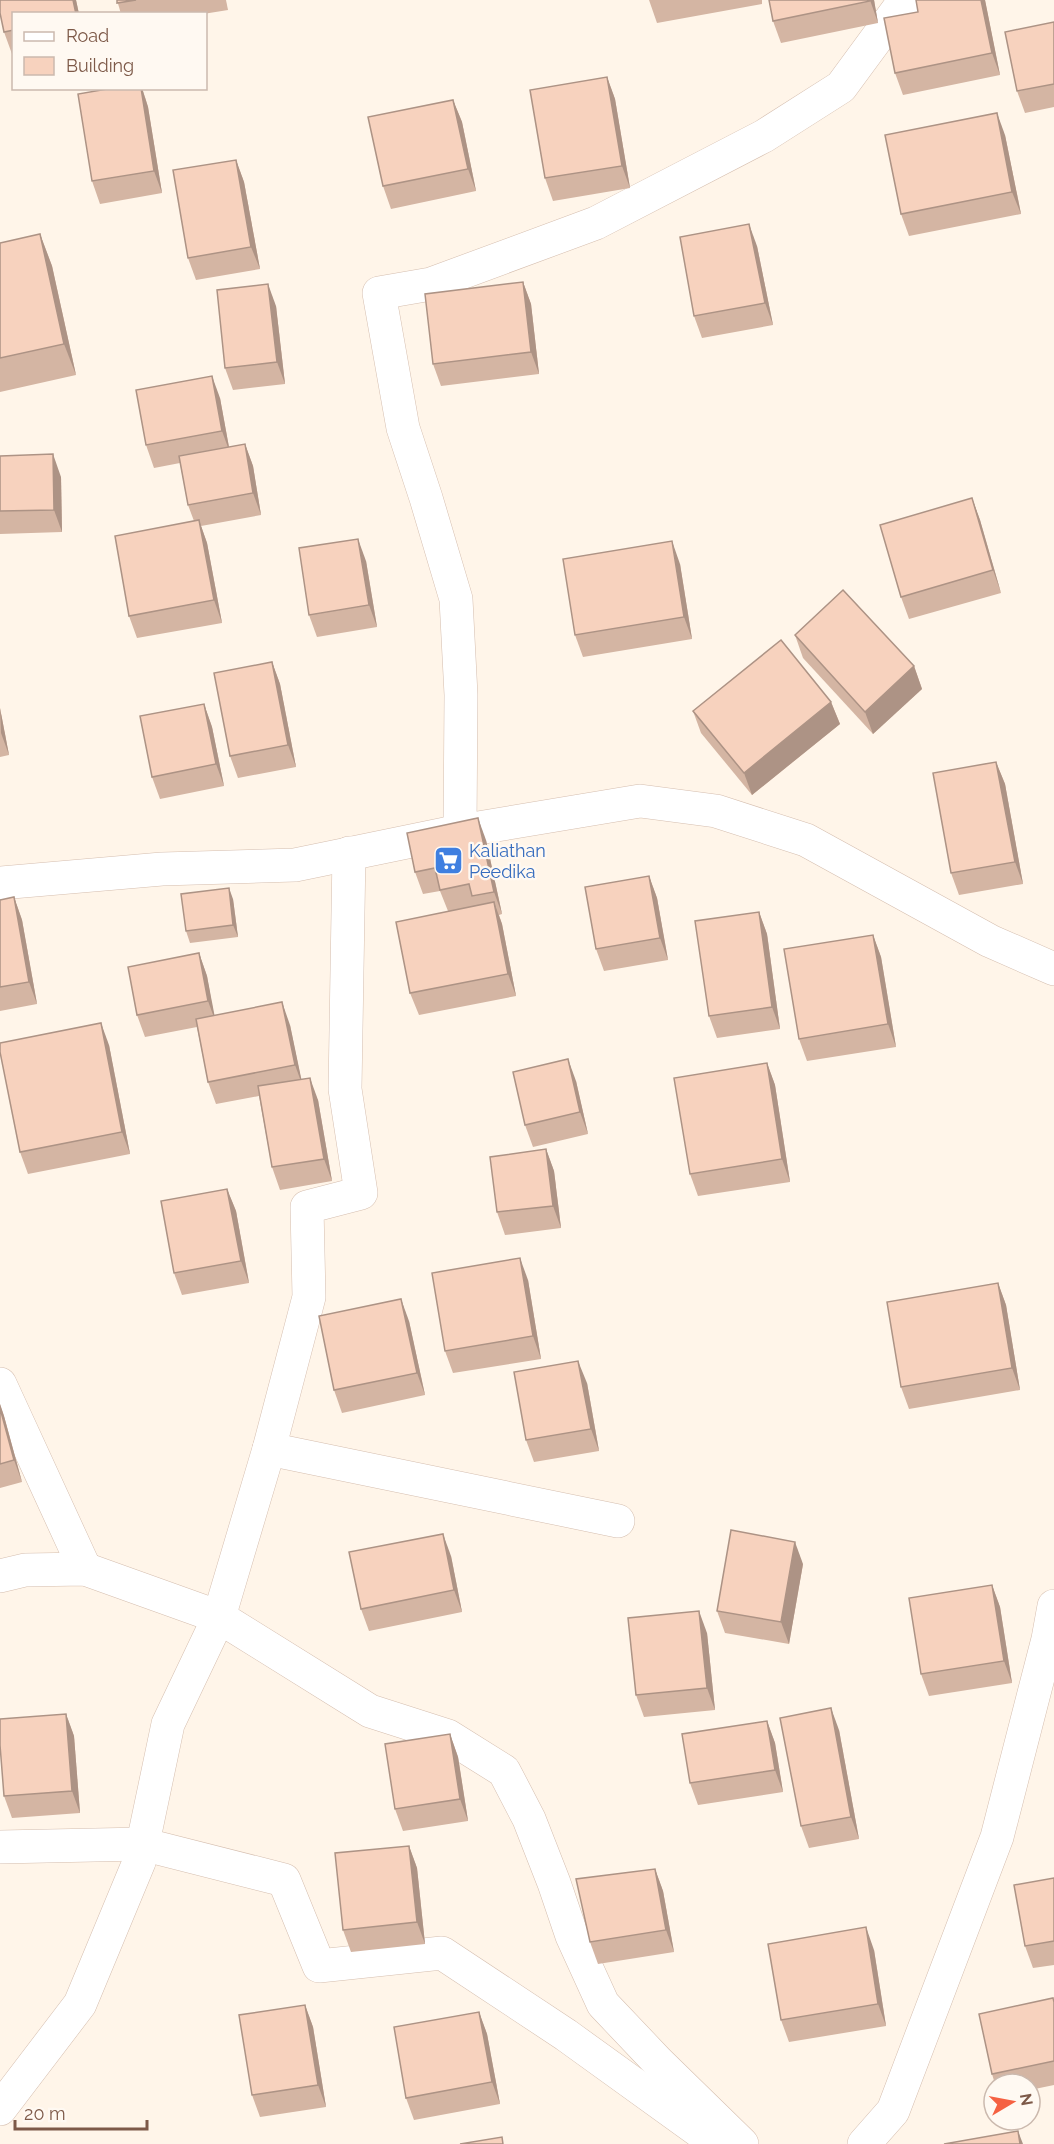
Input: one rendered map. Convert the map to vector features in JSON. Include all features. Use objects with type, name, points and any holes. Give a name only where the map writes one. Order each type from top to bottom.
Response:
[{"type":"street","points":[[460,831],[461,694],[456,599],[403,428],[379,293],[431,284],[596,223],[764,136],[841,87],[905,0]]},
{"type":"street","points":[[0,883],[162,869],[295,865],[460,831],[640,801],[716,811],[806,840],[990,941],[1054,969]]},
{"type":"street","points":[[0,2109],[80,2004],[139,1862],[168,1724],[219,1617],[269,1449],[309,1297],[308,1207],[362,1193],[345,1089],[349,853]]},
{"type":"street","points":[[0,1384],[85,1569]]},
{"type":"street","points":[[269,1449],[618,1521]]},
{"type":"street","points":[[0,1576],[25,1570],[85,1569],[219,1617],[370,1712],[448,1736],[504,1771],[529,1819],[572,1936],[603,2004],[658,2062],[742,2144]]},
{"type":"street","points":[[864,2144],[893,2111],[997,1837],[1045,1650],[1054,1606]]},
{"type":"street","points":[[0,1847],[142,1845],[284,1880],[319,1966],[442,1953],[566,2035],[717,2144]]},
{"type":"building","points":[[0,0],[73,0],[76,12],[12,12],[12,30],[4,32]]},
{"type":"building","points":[[117,0],[136,0],[117,3]]},
{"type":"building","points":[[769,0],[870,0],[870,1],[773,21]]},
{"type":"building","points":[[916,0],[981,0],[992,53],[895,73],[884,18],[918,12]]},
{"type":"building","points":[[1054,22],[1054,84],[1017,91],[1005,32]]},
{"type":"building","points":[[607,77],[622,166],[545,178],[530,90]]},
{"type":"building","points":[[101,90],[141,90],[154,171],[92,181],[78,94]]},
{"type":"building","points":[[453,100],[468,169],[383,186],[368,117]]},
{"type":"building","points":[[997,113],[1012,192],[901,214],[885,135]]},
{"type":"building","points":[[236,160],[251,247],[188,258],[173,170]]},
{"type":"building","points":[[749,224],[765,303],[694,316],[680,237]]},
{"type":"building","points":[[40,234],[64,344],[0,358],[0,243]]},
{"type":"building","points":[[523,282],[531,352],[433,364],[425,294]]},
{"type":"building","points":[[268,284],[277,362],[225,368],[217,290]]},
{"type":"building","points":[[212,376],[222,431],[146,445],[136,390]]},
{"type":"building","points":[[245,444],[253,493],[188,505],[179,456]]},
{"type":"building","points":[[53,454],[54,510],[0,511],[0,456]]},
{"type":"building","points":[[972,498],[993,570],[901,597],[880,525]]},
{"type":"building","points":[[199,520],[214,600],[129,616],[115,536]]},
{"type":"building","points":[[358,539],[369,605],[309,615],[299,548]]},
{"type":"building","points":[[672,541],[684,617],[575,635],[563,559]]},
{"type":"building","points":[[843,590],[914,666],[865,712],[795,635]]},
{"type":"building","points":[[781,640],[831,702],[744,773],[693,711]]},
{"type":"building","points":[[272,662],[288,745],[230,756],[214,673]]},
{"type":"building","points":[[204,704],[216,764],[152,777],[140,716]]},
{"type":"building","points":[[996,762],[1015,862],[951,873],[933,773]]},
{"type":"building","points":[[478,818],[494,892],[472,896],[469,884],[440,890],[435,868],[415,872],[407,833]]},
{"type":"building","points":[[649,876],[660,938],[596,949],[585,887]]},
{"type":"building","points":[[229,888],[233,925],[186,931],[181,894]]},
{"type":"building","points":[[14,897],[29,982],[0,987],[0,900]]},
{"type":"building","points":[[494,902],[508,974],[410,993],[396,922]]},
{"type":"building","points":[[759,912],[772,1007],[709,1016],[695,921]]},
{"type":"building","points":[[873,935],[888,1024],[799,1039],[784,949]]},
{"type":"building","points":[[199,953],[208,1001],[137,1015],[128,967]]},
{"type":"building","points":[[282,1002],[295,1065],[208,1082],[196,1019]]},
{"type":"building","points":[[101,1023],[122,1132],[20,1152],[0,1043]]},
{"type":"building","points":[[568,1059],[580,1112],[525,1125],[513,1072]]},
{"type":"building","points":[[767,1063],[782,1159],[690,1174],[674,1078]]},
{"type":"building","points":[[310,1078],[324,1159],[272,1167],[258,1086]]},
{"type":"building","points":[[546,1149],[553,1206],[497,1212],[490,1157]]},
{"type":"building","points":[[227,1189],[241,1261],[174,1273],[161,1201]]},
{"type":"building","points":[[520,1258],[533,1336],[445,1351],[432,1273]]},
{"type":"building","points":[[998,1283],[1012,1368],[901,1387],[887,1302]]},
{"type":"building","points":[[401,1299],[417,1373],[334,1390],[319,1316]]},
{"type":"building","points":[[578,1361],[591,1429],[526,1440],[514,1372]]},
{"type":"building","points":[[0,1408],[14,1460],[0,1464]]},
{"type":"building","points":[[731,1530],[795,1542],[781,1622],[717,1611]]},
{"type":"building","points":[[443,1534],[454,1590],[361,1609],[349,1552]]},
{"type":"building","points":[[992,1585],[1004,1661],[921,1674],[909,1598]]},
{"type":"building","points":[[699,1611],[707,1688],[636,1695],[628,1618]]},
{"type":"building","points":[[831,1708],[851,1817],[801,1826],[780,1718]]},
{"type":"building","points":[[66,1714],[72,1791],[4,1796],[0,1719]]},
{"type":"building","points":[[767,1721],[775,1770],[690,1783],[682,1734]]},
{"type":"building","points":[[450,1734],[460,1799],[395,1809],[385,1744]]},
{"type":"building","points":[[409,1846],[417,1922],[343,1930],[335,1853]]},
{"type":"building","points":[[655,1869],[666,1930],[590,1942],[576,1879]]},
{"type":"building","points":[[1054,1878],[1054,1941],[1025,1946],[1014,1885]]},
{"type":"building","points":[[866,1927],[878,2004],[781,2020],[768,1944]]},
{"type":"building","points":[[1053,1998],[1054,2061],[992,2072],[979,2014]]},
{"type":"building","points":[[305,2005],[318,2085],[252,2095],[239,2015]]},
{"type":"building","points":[[479,2012],[492,2082],[406,2098],[394,2027]]},
{"type":"building","points":[[1018,2132],[1020,2144],[944,2144]]},
{"type":"building","points":[[502,2137],[503,2144],[460,2144]]},
{"type":"place","name":"Kaliathan Peedika","points":[[448,860]]}]
